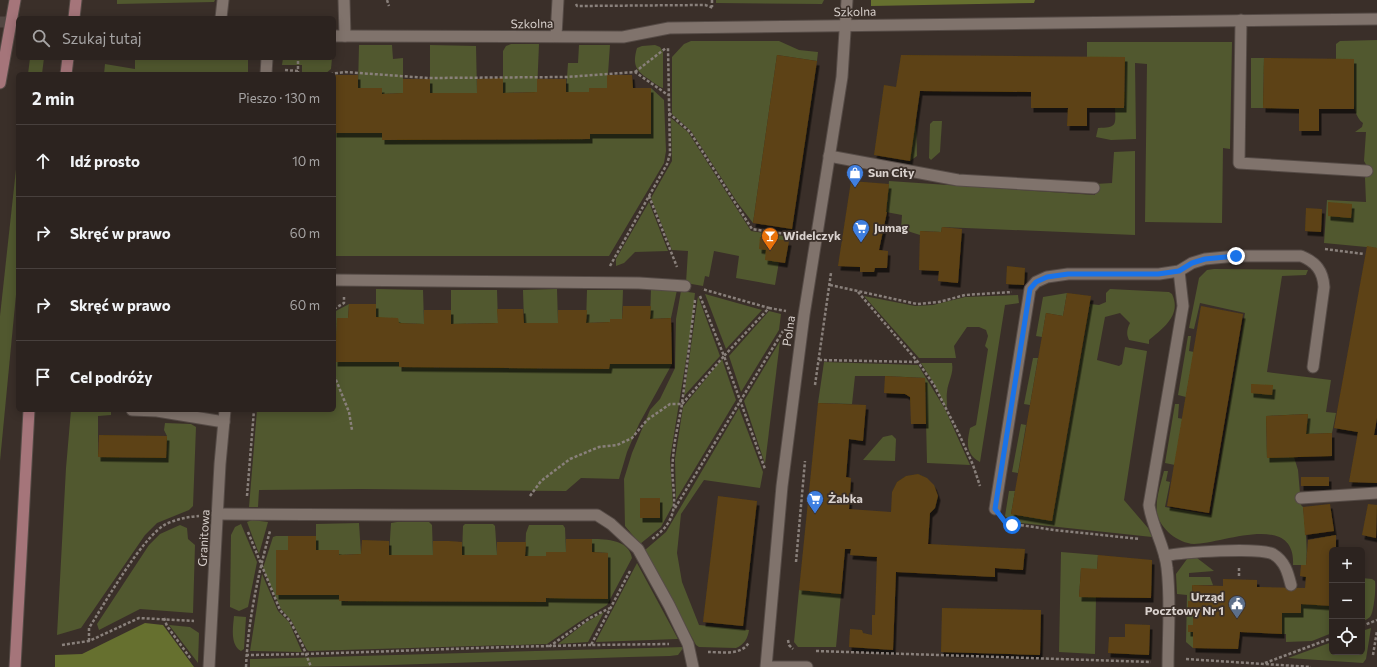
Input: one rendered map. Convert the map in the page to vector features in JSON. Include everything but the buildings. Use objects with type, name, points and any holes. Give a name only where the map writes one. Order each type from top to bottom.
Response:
[{"type":"main road","points":[[0,83],[14,0]]},
{"type":"main road","points":[[74,16],[76,0]]},
{"type":"main road","points":[[66,72],[68,60]]},
{"type":"main road","points":[[15,667],[29,412]]},
{"type":"street","points":[[221,16],[223,0]]},
{"type":"street","points":[[340,36],[344,0]]},
{"type":"street","points":[[556,36],[558,0]]},
{"type":"street","name":"Polna","points":[[766,667],[782,486],[804,315],[842,77],[847,0]]},
{"type":"street","name":"Szkolna","points":[[340,36],[623,37],[669,28],[846,24],[1377,19]]},
{"type":"street","points":[[1241,20],[1239,163],[1367,171]]},
{"type":"street","points":[[266,72],[267,60]]},
{"type":"street","points":[[829,156],[958,180],[1094,188]]},
{"type":"street","points":[[995,509],[1030,293],[1036,282],[1047,277],[1068,274],[1158,274],[1179,271],[1192,263],[1213,258],[1301,256],[1310,259],[1317,266],[1323,276],[1324,287],[1313,366]]},
{"type":"street","points":[[1168,667],[1168,582],[1165,556],[1150,516],[1149,500],[1183,306],[1179,271]]},
{"type":"street","points":[[336,280],[639,283],[685,286]]},
{"type":"street","points":[[168,412],[224,422]]},
{"type":"street","name":"Granitowa","points":[[209,667],[213,623],[225,412]]},
{"type":"street","points":[[1301,498],[1377,493]]},
{"type":"street","points":[[218,514],[274,516],[416,514],[515,517],[597,515],[611,524],[638,549],[669,605],[688,644],[693,667]]},
{"type":"street","points":[[1165,556],[1195,552],[1261,551],[1272,554],[1280,560],[1286,569],[1291,585]]},
{"type":"street","points":[[772,667],[807,667]]},
{"type":"path","points":[[387,0],[389,6]]},
{"type":"path","points":[[571,0],[577,6],[704,5],[717,8]]},
{"type":"path","points":[[704,0],[704,5]]},
{"type":"path","points":[[712,0],[712,8]]},
{"type":"path","points":[[601,283],[667,164],[670,154],[668,95],[669,28]]},
{"type":"path","points":[[282,70],[298,72],[298,60]]},
{"type":"path","points":[[336,74],[351,73],[401,77],[567,77],[635,72],[668,95]]},
{"type":"path","points":[[669,113],[690,132],[752,230],[817,238]]},
{"type":"path","points":[[649,196],[685,286]]},
{"type":"path","points":[[1310,259],[1325,249],[1364,254]]},
{"type":"path","points":[[830,285],[917,304],[940,302],[966,295],[1015,291],[1030,293]]},
{"type":"path","points":[[766,472],[724,356],[697,288],[768,308],[789,311]]},
{"type":"path","points":[[858,292],[918,362],[934,385],[973,465],[979,485],[1005,522],[1012,525],[1161,542]]},
{"type":"path","points":[[675,509],[672,459],[682,404],[696,296]]},
{"type":"path","points":[[515,517],[541,481],[570,459],[599,447],[617,445],[632,438],[647,420],[670,404],[682,404],[768,308]]},
{"type":"path","points":[[654,537],[663,530],[783,330]]},
{"type":"path","points":[[819,360],[918,362]]},
{"type":"path","points":[[336,380],[347,405],[352,430]]},
{"type":"path","points":[[254,412],[244,523],[260,566],[280,610],[290,621],[311,667]]},
{"type":"path","points":[[795,566],[806,454]]},
{"type":"path","points":[[89,641],[89,628],[146,541],[165,525],[184,517],[218,514]]},
{"type":"path","points":[[246,667],[246,655],[260,566],[274,516]]},
{"type":"path","points":[[592,645],[634,561],[638,549]]},
{"type":"path","points":[[550,646],[590,618],[610,608]]},
{"type":"path","points":[[62,645],[89,641],[139,618],[164,618],[213,623]]},
{"type":"path","points":[[164,618],[167,626],[194,662]]},
{"type":"path","points":[[1365,625],[1377,620]]},
{"type":"path","points":[[1373,655],[1377,631]]},
{"type":"path","points":[[788,634],[789,645],[796,650]]},
{"type":"path","points":[[246,655],[306,655],[457,648],[688,644],[700,652],[735,652],[743,649],[751,636]]},
{"type":"path","points":[[1263,664],[1329,639]]},
{"type":"path","points":[[808,651],[1154,661]]},
{"type":"path","points":[[1182,656],[1187,660],[1311,667]]},
{"type":"green space","points":[[117,0],[215,0],[214,2],[117,4]]},
{"type":"green space","points":[[716,0],[824,0],[822,4],[716,3]]},
{"type":"green space","points":[[871,0],[1035,0],[1034,3],[871,6]]},
{"type":"green space","points":[[1377,40],[1377,248],[1324,243],[1327,200],[1366,202],[1365,178],[1368,168],[1364,161],[1366,132],[1355,132],[1362,127],[1363,123],[1358,118],[1355,111],[1353,93],[1354,59],[1336,59],[1336,44],[1340,41]]},
{"type":"green space","points":[[691,41],[779,41],[799,50],[818,52],[817,61],[777,55],[753,223],[737,202],[691,131],[672,114],[672,57],[684,44]]},
{"type":"green space","points":[[1087,42],[1232,42],[1230,149],[1223,148],[1222,223],[1145,222],[1147,64],[1135,63],[1136,139],[1111,140],[1096,137],[1098,128],[1114,125],[1115,108],[1124,108],[1125,57],[1087,57]]},
{"type":"green space","points":[[511,44],[539,44],[537,92],[503,93],[503,51],[506,46]]},
{"type":"green space","points":[[359,45],[392,45],[393,59],[403,58],[403,93],[382,94],[358,88]]},
{"type":"green space","points":[[430,45],[476,46],[477,93],[430,93]]},
{"type":"green space","points":[[579,45],[610,45],[607,88],[589,92],[566,92],[568,63],[578,63]]},
{"type":"green space","points":[[655,45],[660,47],[663,52],[663,88],[656,85],[641,74],[635,63],[637,48]]},
{"type":"green space","points":[[1251,58],[1264,58],[1263,108],[1251,108]]},
{"type":"green space","points":[[30,60],[44,60],[42,72],[28,72]]},
{"type":"green space","points":[[135,60],[248,60],[248,72],[104,72],[105,64],[135,69]]},
{"type":"green space","points":[[283,60],[332,60],[331,69],[327,72],[302,72],[302,65],[282,65]]},
{"type":"green space","points":[[651,88],[664,100],[666,151],[664,163],[609,256],[336,256],[336,133],[382,133],[383,140],[589,139],[590,134],[651,134]]},
{"type":"green space","points":[[671,118],[688,132],[751,231],[790,237],[789,241],[766,250],[779,262],[775,285],[736,278],[739,256],[714,251],[709,277],[705,276],[703,286],[686,283],[688,251],[672,250],[651,198],[672,161]]},
{"type":"green space","points":[[916,119],[917,156],[910,161]]},
{"type":"green space","points":[[933,121],[942,121],[940,152],[931,160],[929,158],[930,124]]},
{"type":"green space","points":[[1135,151],[1135,235],[942,227],[941,232],[920,231],[920,235],[901,229],[902,215],[886,212],[889,181],[1095,195],[1095,184],[1112,183],[1114,152]]},
{"type":"green space","points":[[16,169],[16,295],[0,461],[0,316]]},
{"type":"green space","points":[[649,202],[668,251],[635,252],[624,263],[616,266],[616,259]]},
{"type":"green space","points":[[1207,270],[1308,270],[1306,275],[1282,276],[1267,372],[1331,380],[1326,412],[1336,413],[1332,433],[1306,434],[1308,414],[1266,416],[1267,457],[1294,457],[1298,470],[1301,505],[1303,507],[1306,536],[1306,565],[1293,565],[1291,549],[1283,539],[1270,535],[1255,534],[1238,536],[1194,544],[1182,541],[1166,530],[1157,513],[1157,503],[1164,471],[1168,471],[1166,481],[1170,482],[1165,507],[1211,515],[1245,313],[1200,303],[1194,329],[1189,328],[1199,278]]},
{"type":"green space","points":[[655,287],[677,290],[671,318],[650,319],[651,289]]},
{"type":"green space","points":[[376,289],[423,290],[424,324],[399,323],[376,317]]},
{"type":"green space","points":[[557,289],[558,323],[524,323],[523,290]]},
{"type":"green space","points":[[1110,289],[1169,292],[1172,294],[1174,302],[1175,308],[1173,315],[1165,326],[1149,340],[1149,344],[1129,340],[1127,332],[1130,323],[1120,313],[1105,317],[1097,360],[1119,366],[1122,364],[1125,347],[1147,351],[1124,500],[1148,528],[1152,537],[1012,522],[1005,516],[1009,491],[1015,491],[1011,514],[1052,520],[1090,304],[1099,305],[1106,302],[1106,293]]},
{"type":"green space","points":[[451,290],[497,290],[498,323],[451,324]]},
{"type":"green space","points":[[587,290],[623,290],[622,319],[610,319],[610,322],[586,323]]},
{"type":"green space","points":[[681,291],[695,293],[691,329],[670,459],[673,505],[661,527],[640,544],[625,526],[624,479],[632,453],[650,410],[660,399],[675,368],[676,319]]},
{"type":"green space","points":[[1067,293],[1063,316],[1046,313],[1042,337],[1036,336],[1043,297]]},
{"type":"green space","points":[[705,294],[762,310],[726,349]]},
{"type":"green space","points":[[1018,295],[1019,303],[1005,305],[980,462],[975,459],[969,451],[968,438],[970,428],[976,425],[988,349],[985,346],[988,336],[986,330],[979,327],[967,327],[954,346],[956,358],[919,358],[864,296],[915,306],[933,305],[965,297]]},
{"type":"green space","points":[[698,296],[720,356],[684,396]]},
{"type":"green space","points":[[349,304],[348,318],[337,318],[336,362],[336,311]]},
{"type":"green space","points":[[769,311],[781,314],[779,330],[741,392],[729,356]]},
{"type":"green space","points":[[1188,336],[1191,336],[1189,351],[1194,352],[1186,397],[1178,395]]},
{"type":"green space","points":[[780,341],[765,464],[744,401]]},
{"type":"green space","points":[[1033,358],[1038,358],[1030,405],[1024,404]]},
{"type":"green space","points":[[722,359],[736,400],[676,500],[675,459],[683,407]]},
{"type":"green space","points":[[336,362],[399,362],[399,367],[609,369],[610,364],[672,364],[639,424],[627,452],[619,479],[581,478],[566,491],[360,489],[259,490],[258,507],[249,507],[257,412],[336,412]]},
{"type":"green space","points":[[824,362],[918,365],[945,409],[970,465],[927,463],[925,378],[855,376],[852,404],[818,403]]},
{"type":"green space","points":[[921,363],[952,363],[946,408],[935,385]]},
{"type":"green space","points":[[1175,404],[1179,404],[1178,418],[1183,419],[1175,465],[1165,463]]},
{"type":"green space","points":[[739,408],[763,472],[760,488],[704,480],[681,514],[677,553],[682,582],[699,625],[749,630],[748,636],[741,645],[736,648],[699,647],[696,645],[645,550],[666,532]]},
{"type":"green space","points":[[71,412],[111,412],[111,415],[98,416],[98,457],[166,458],[167,436],[164,430],[165,423],[191,424],[196,427],[193,506],[189,510],[157,523],[145,535],[81,628],[57,635],[66,468]]},
{"type":"green space","points":[[1021,424],[1026,425],[1018,473],[1012,472]]},
{"type":"green space","points":[[892,435],[896,439],[895,461],[863,460],[883,437]]},
{"type":"green space","points":[[252,520],[268,522],[259,554],[247,522]]},
{"type":"green space","points":[[429,522],[432,525],[433,555],[389,555],[391,523]]},
{"type":"green space","points":[[359,523],[361,554],[339,555],[316,550],[316,524]]},
{"type":"green space","points":[[241,524],[257,562],[248,607],[239,611],[230,607],[231,535],[235,527]]},
{"type":"green space","points":[[465,524],[493,524],[495,526],[497,555],[462,555],[463,526]]},
{"type":"green space","points":[[180,525],[187,528],[188,539],[195,545],[193,613],[140,609],[99,630],[97,624],[149,545],[160,534]]},
{"type":"green space","points":[[529,525],[563,525],[565,528],[566,552],[546,556],[525,556],[526,533]]},
{"type":"green space","points":[[288,536],[288,550],[276,550],[276,595],[339,595],[339,601],[546,602],[546,598],[608,598],[608,553],[592,552],[592,539],[610,540],[622,544],[627,547],[632,558],[607,605],[547,644],[309,651],[307,650],[291,620],[281,609],[263,568],[273,537]]},
{"type":"green space","points":[[1061,552],[1098,555],[1097,569],[1081,569],[1079,597],[1096,597],[1095,654],[1059,652]]},
{"type":"green space","points":[[1197,558],[1214,571],[1189,573],[1189,577],[1210,577],[1213,585],[1192,585],[1193,601],[1188,602],[1188,608],[1193,609],[1193,625],[1189,625],[1188,632],[1193,632],[1193,648],[1186,642],[1187,595],[1177,594],[1176,574],[1187,559]]},
{"type":"green space","points":[[637,563],[678,639],[596,642],[596,641]]},
{"type":"green space","points":[[262,574],[278,611],[289,622],[302,652],[250,651]]},
{"type":"green space","points":[[1365,578],[1375,581],[1373,610],[1369,618],[1366,619]]},
{"type":"green space","points":[[799,590],[841,594],[836,647],[798,647],[794,642]]},
{"type":"green space","points":[[1301,604],[1329,606],[1329,634],[1312,641],[1286,642],[1286,634],[1282,634],[1282,613],[1300,613]]},
{"type":"green space","points":[[604,612],[588,642],[558,644],[585,623]]},
{"type":"green space","points":[[234,616],[246,617],[244,649],[241,651],[235,645],[234,640]]},
{"type":"green space","points":[[145,623],[163,625],[194,667],[55,667],[55,655],[82,654]]},
{"type":"green space","points":[[169,625],[190,627],[199,633],[198,663]]},
{"type":"green space","points":[[1371,628],[1366,659],[1363,663],[1288,658],[1329,643],[1329,655],[1365,655],[1365,630]]},
{"type":"green space","points":[[684,647],[678,655],[670,656],[355,666],[250,667],[250,659]]},
{"type":"tunnel","points":[[0,22],[16,22]]},
{"type":"place","name":"Sun City","points":[[855,188]]},
{"type":"place","name":"Jumag","points":[[861,243]]},
{"type":"place","name":"Widelczyk","points":[[770,251]]},
{"type":"place","name":"Żabka","points":[[815,514]]},
{"type":"place","name":"Urząd Pocztowy Nr 1","points":[[1237,619]]},
{"type":"route","points":[[1012,525],[1005,522],[995,509],[1030,289],[1036,282],[1047,277],[1068,274],[1158,274],[1179,271],[1192,263],[1205,259],[1236,256]]}]
